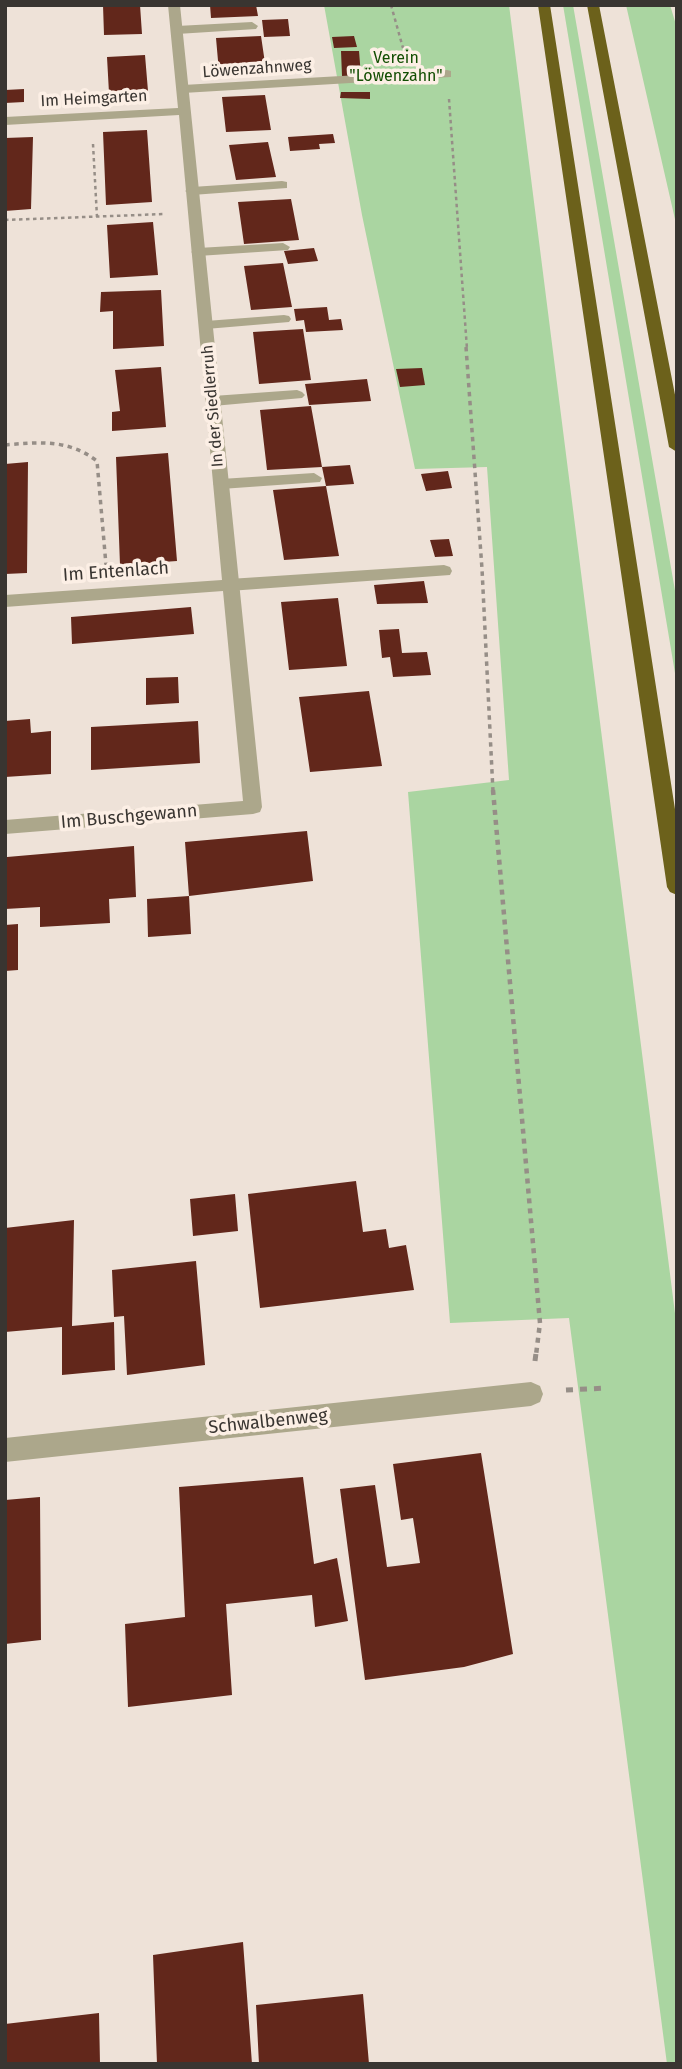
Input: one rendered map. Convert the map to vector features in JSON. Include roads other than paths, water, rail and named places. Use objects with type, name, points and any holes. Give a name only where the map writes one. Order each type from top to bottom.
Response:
[{"type":"highway","points":[[544,5],[677,887]]},
{"type":"highway","points":[[593,5],[677,447]]},
{"type":"street","name":"In der Siedlerruh","points":[[174,5],[229,585],[253,807]]},
{"type":"street","points":[[177,30],[252,26]]},
{"type":"street","name":"Löwenzahnweg","points":[[183,89],[447,74]]},
{"type":"street","name":"Im Heimgarten","points":[[5,121],[185,111]]},
{"type":"street","points":[[192,191],[282,185]]},
{"type":"street","points":[[198,252],[283,247]]},
{"type":"street","points":[[206,325],[284,319]]},
{"type":"street","points":[[213,401],[297,395]]},
{"type":"street","points":[[221,484],[314,478]]},
{"type":"street","name":"Im Entenlach","points":[[5,601],[444,571]]},
{"type":"street","name":"Im Buschgewann","points":[[5,827],[253,807]]},
{"type":"street","name":"Schwalbenweg","points":[[5,1450],[531,1394]]},
{"type":"park label","name":"Verein \"Löwenzahn\"","points":[[396,68]]}]
